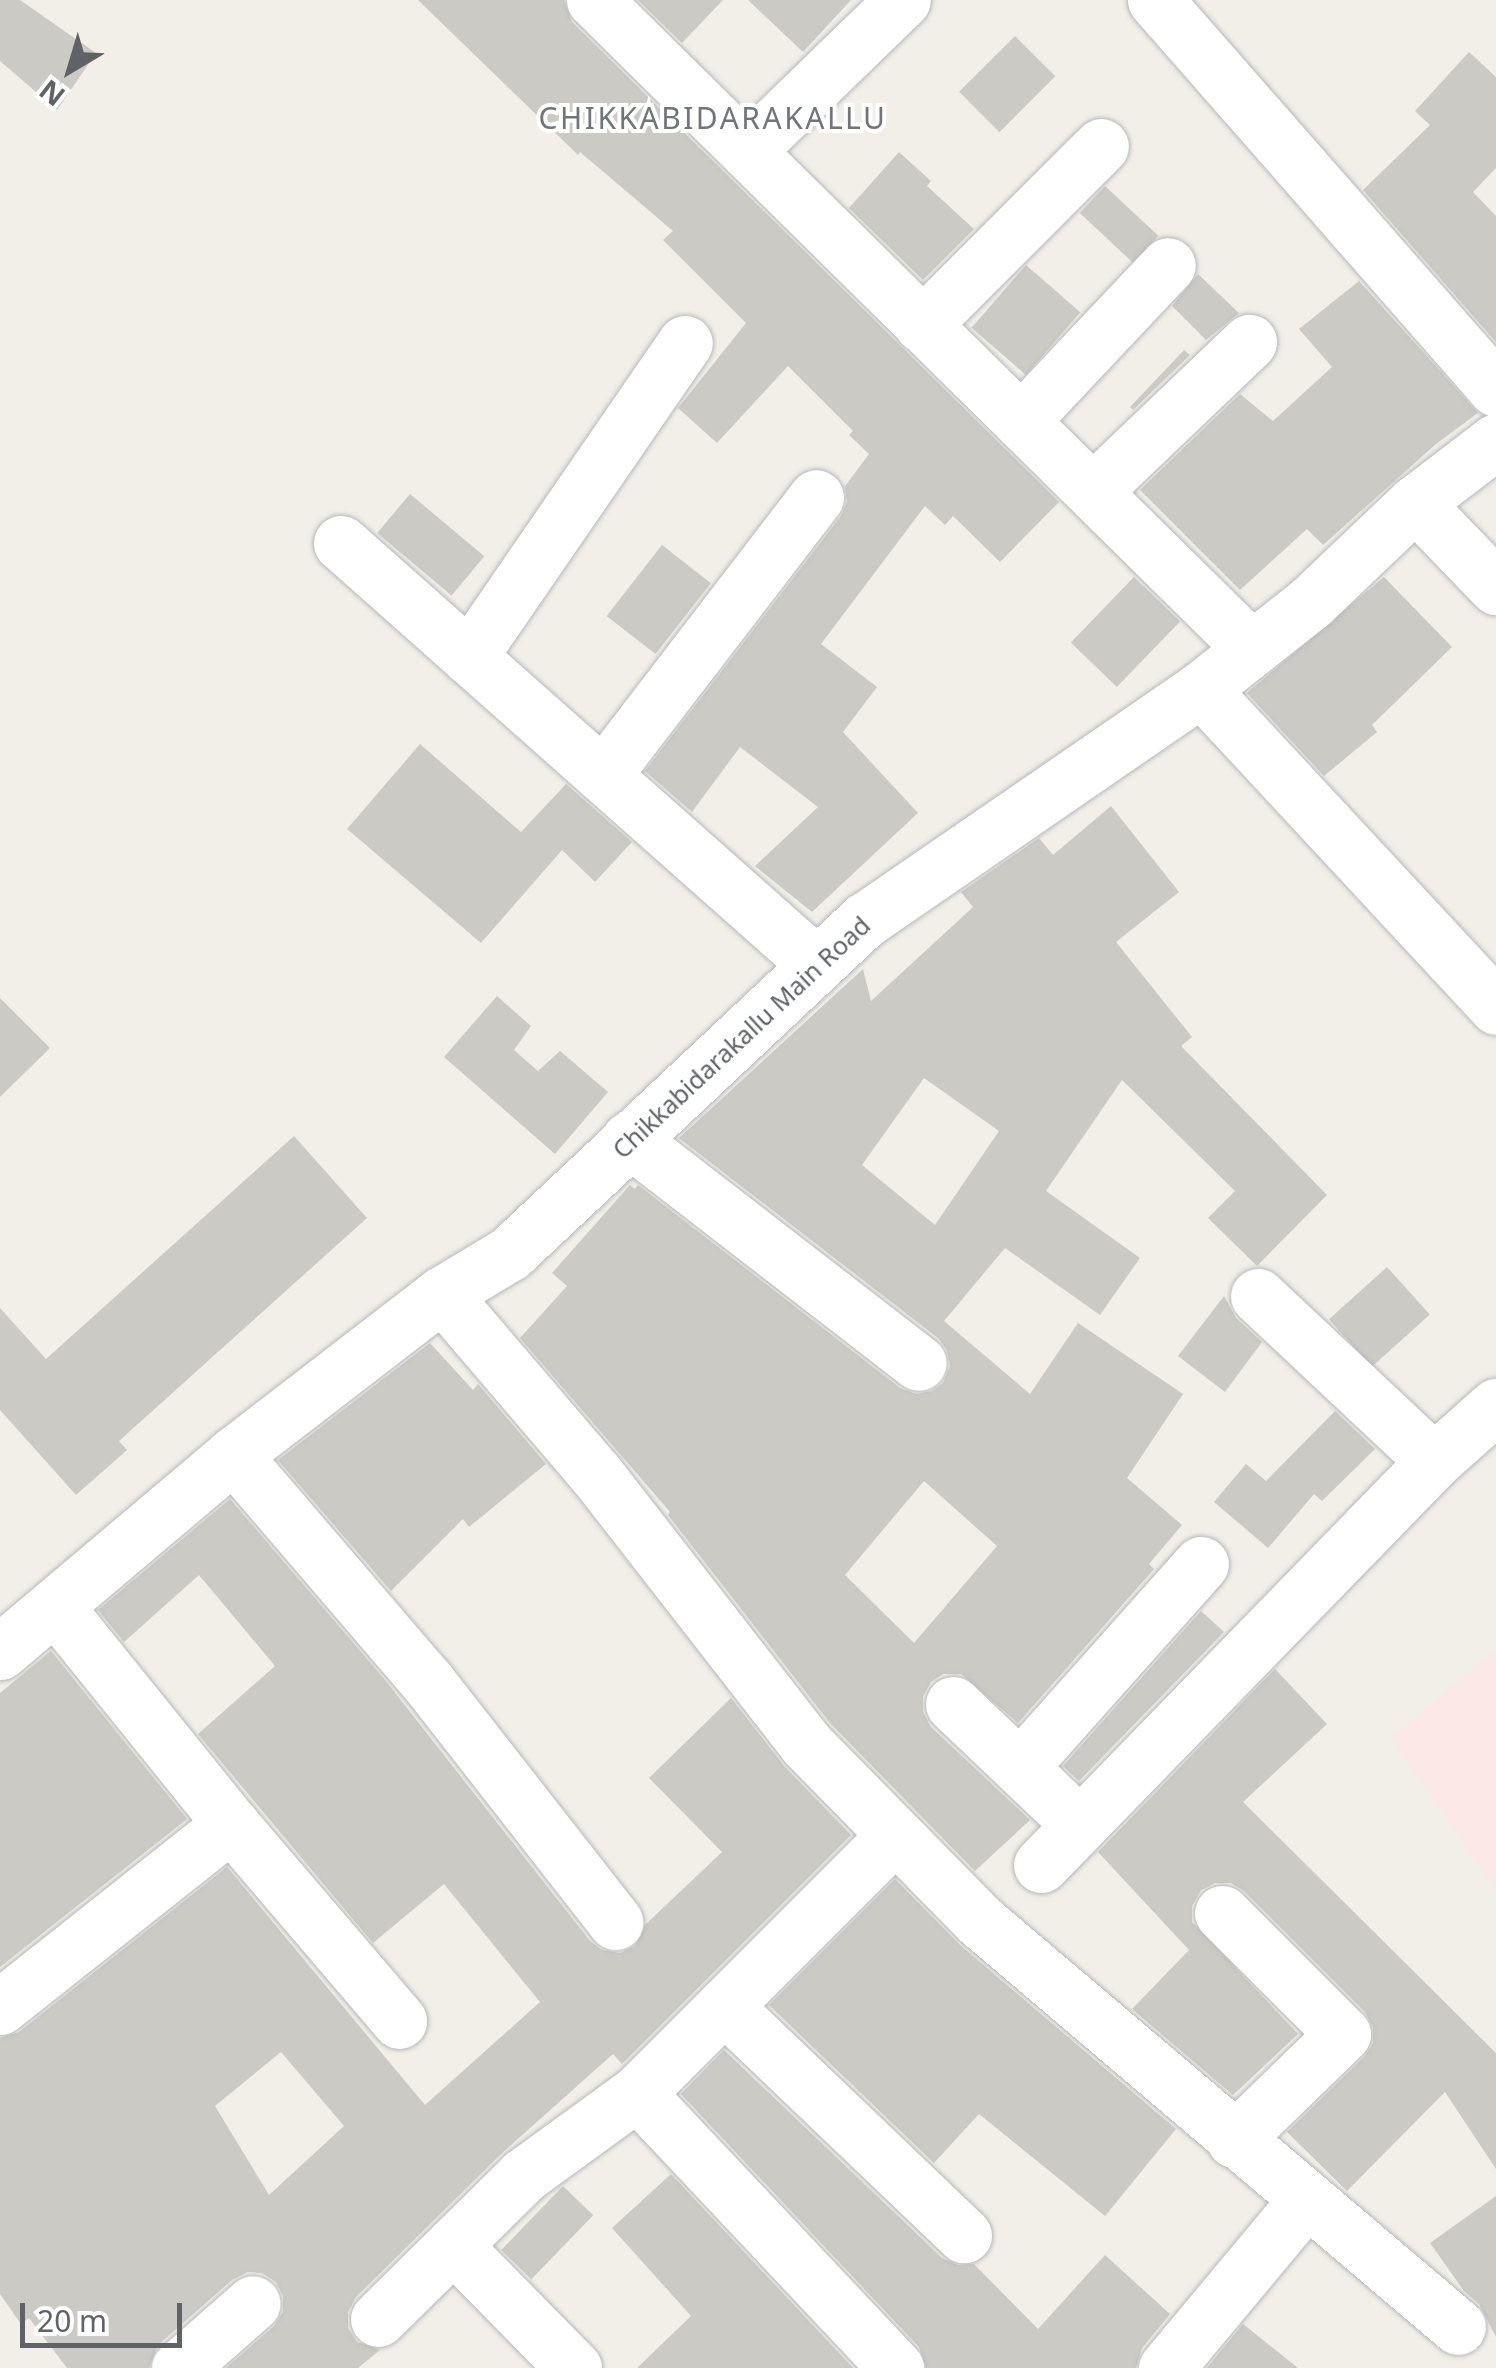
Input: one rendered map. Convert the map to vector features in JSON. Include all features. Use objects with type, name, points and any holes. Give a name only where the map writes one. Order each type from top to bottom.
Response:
[{"type":"street","points":[[594,0],[1252,649]]},
{"type":"street","points":[[747,152],[903,0]]},
{"type":"street","points":[[1155,0],[1496,390]]},
{"type":"street","points":[[922,324],[1101,146]]},
{"type":"street","points":[[1021,421],[1168,265]]},
{"type":"street","points":[[1092,492],[1249,342]]},
{"type":"street","points":[[469,657],[685,344]]},
{"type":"street","name":"Chikkabidarakallu Main Road","points":[[0,1652],[233,1455],[442,1294],[510,1253],[866,920],[1200,689],[1311,602],[1415,503],[1496,441]]},
{"type":"street","points":[[603,775],[816,497]]},
{"type":"street","points":[[1415,503],[1496,586]]},
{"type":"street","points":[[341,543],[817,965]]},
{"type":"street","points":[[1200,689],[1496,1006]]},
{"type":"street","points":[[629,1138],[919,1363]]},
{"type":"street","points":[[442,1294],[596,1474],[806,1744],[980,1921],[1305,2201],[1458,2327]]},
{"type":"street","points":[[1258,1296],[1434,1461]]},
{"type":"street","points":[[1041,1864],[1434,1461],[1496,1406]]},
{"type":"street","points":[[233,1455],[427,1681],[615,1922]]},
{"type":"street","points":[[1020,1767],[1202,1564]]},
{"type":"street","points":[[55,1606],[231,1824],[399,2021]]},
{"type":"street","points":[[953,1704],[1080,1824]]},
{"type":"street","points":[[0,2007],[231,1824]]},
{"type":"street","points":[[378,2319],[524,2174],[637,2092],[896,1835]]},
{"type":"street","points":[[1222,1912],[1343,2034],[1234,2140]]},
{"type":"street","points":[[724,2006],[964,2236]]},
{"type":"street","points":[[637,2092],[896,2368]]},
{"type":"street","points":[[1166,2368],[1305,2201]]},
{"type":"street","points":[[454,2245],[574,2368]]},
{"type":"street","points":[[179,2368],[253,2303]]},
{"type":"shaded area","points":[[1496,1649],[1496,1891],[1391,1738]]},
{"type":"building","points":[[0,0],[20,0],[96,53],[57,110],[0,61]]},
{"type":"building","points":[[418,0],[564,0],[572,22],[1059,502],[1000,562],[953,516],[945,525],[925,506],[821,644],[877,687],[843,732],[918,813],[812,912],[755,866],[818,807],[740,747],[692,812],[645,771],[841,516],[847,502],[845,486],[869,454],[849,435],[853,431],[788,366],[717,443],[678,408],[746,323],[663,240],[673,231],[580,152],[578,155]]},
{"type":"building","points":[[638,0],[723,0],[682,43]]},
{"type":"building","points":[[748,0],[851,0],[803,52]]},
{"type":"building","points":[[1015,36],[1055,76],[999,132],[959,92]]},
{"type":"building","points":[[1469,52],[1496,77],[1496,168],[1473,192],[1496,216],[1496,342],[1363,190],[1430,125],[1415,111]]},
{"type":"building","points":[[899,152],[931,181],[927,186],[974,229],[923,280],[849,208]]},
{"type":"building","points":[[1105,186],[1158,236],[1133,263],[1080,213]]},
{"type":"building","points":[[1026,265],[1080,312],[1026,375],[972,328]]},
{"type":"building","points":[[1198,274],[1239,313],[1206,340],[1172,306]]},
{"type":"building","points":[[1359,281],[1478,413],[1436,444],[1323,545],[1307,529],[1240,590],[1140,490],[1240,394],[1273,421],[1332,367],[1299,329]]},
{"type":"building","points":[[1184,350],[1190,355],[1133,410],[1130,407]]},
{"type":"building","points":[[410,494],[484,556],[452,595],[377,533]]},
{"type":"building","points":[[662,545],[711,583],[655,654],[607,616]]},
{"type":"building","points":[[1134,577],[1180,621],[1117,687],[1071,642]]},
{"type":"building","points":[[1384,577],[1452,647],[1372,725],[1377,732],[1324,776],[1247,693]]},
{"type":"building","points":[[420,744],[521,832],[566,784],[632,842],[595,882],[562,850],[481,943],[347,829]]},
{"type":"building","points":[[1111,806],[1179,892],[1116,942],[1192,1037],[1181,1046],[1327,1195],[1257,1266],[1208,1218],[1235,1191],[1122,1080],[1046,1191],[1140,1258],[1100,1315],[1005,1248],[944,1321],[1030,1394],[1078,1323],[1183,1394],[1127,1478],[1182,1525],[1149,1564],[1154,1569],[1018,1723],[961,1674],[943,1674],[931,1682],[923,1696],[923,1712],[931,1727],[1030,1820],[975,1871],[830,1723],[668,1515],[670,1512],[520,1338],[567,1286],[552,1273],[630,1185],[635,1189],[638,1185],[900,1388],[916,1394],[932,1391],[943,1383],[950,1366],[947,1350],[938,1338],[679,1138],[863,969],[871,1001],[973,907],[961,892],[1039,838],[1053,855]],"holes":[[[924,1078],[999,1131],[935,1225],[862,1165]],[[924,1481],[997,1546],[914,1643],[845,1575]]]},
{"type":"building","points":[[497,996],[531,1026],[514,1050],[538,1071],[560,1051],[608,1092],[555,1154],[444,1057]]},
{"type":"building","points":[[0,998],[50,1048],[0,1097]]},
{"type":"building","points":[[294,1136],[367,1218],[119,1441],[127,1450],[76,1495],[0,1410],[0,1308],[46,1359]]},
{"type":"building","points":[[1387,1267],[1430,1315],[1372,1367],[1329,1319]]},
{"type":"building","points":[[1224,1296],[1236,1318],[1262,1342],[1225,1392],[1178,1356]]},
{"type":"building","points":[[430,1343],[473,1390],[478,1384],[546,1464],[469,1527],[463,1519],[391,1591],[278,1460]]},
{"type":"building","points":[[1335,1411],[1375,1449],[1322,1501],[1314,1494],[1268,1548],[1214,1502],[1246,1464],[1266,1481]]},
{"type":"building","points":[[230,1499],[385,1680],[590,1941],[602,1950],[620,1953],[635,1946],[645,1925],[722,1852],[649,1778],[731,1698],[784,1766],[851,1835],[622,2064],[613,2054],[502,2153],[356,2297],[348,2312],[348,2328],[357,2342],[380,2350],[358,2368],[226,2368],[274,2326],[283,2312],[283,2296],[276,2282],[262,2273],[248,2272],[232,2280],[158,2345],[149,2368],[67,2368],[29,2318],[21,2324],[0,2294],[0,2038],[19,2032],[227,1867],[425,2105],[540,2002],[444,1884],[373,1943],[198,1734],[275,1666],[199,1575],[124,1642],[98,1610]],"holes":[[[281,2052],[344,2126],[269,2195],[215,2106]]]},
{"type":"building","points":[[1201,1611],[1224,1632],[1079,1781],[1063,1766]]},
{"type":"building","points":[[51,1651],[187,1819],[0,1967],[0,1693]]},
{"type":"building","points":[[1275,1669],[1327,1724],[1243,1802],[1496,2053],[1496,2169],[1445,2092],[1347,2191],[1287,2132],[1365,2056],[1373,2043],[1373,2027],[1365,2012],[1244,1891],[1231,1883],[1215,1883],[1201,1890],[1192,1906],[1192,1922],[1298,2034],[1233,2095],[1132,2009],[1189,1950],[1098,1852]]},
{"type":"building","points":[[895,1879],[960,1945],[1176,2129],[1105,2216],[979,2114],[934,2163],[769,2005]]},
{"type":"building","points":[[724,2050],[942,2258],[958,2265],[974,2264],[1038,2329],[1105,2255],[1170,2314],[1142,2348],[1136,2368],[926,2368],[919,2347],[681,2094]]},
{"type":"building","points":[[671,2174],[853,2368],[637,2368],[691,2316],[612,2228]]},
{"type":"building","points":[[563,2186],[593,2215],[531,2279],[501,2250]]},
{"type":"building","points":[[1496,2196],[1496,2337],[1479,2304],[1464,2291],[1430,2243]]},
{"type":"building","points":[[1243,2324],[1298,2368],[1207,2368]]},
{"type":"district","name":"CHIKKABIDARAKALLU","points":[[713,118]]}]
